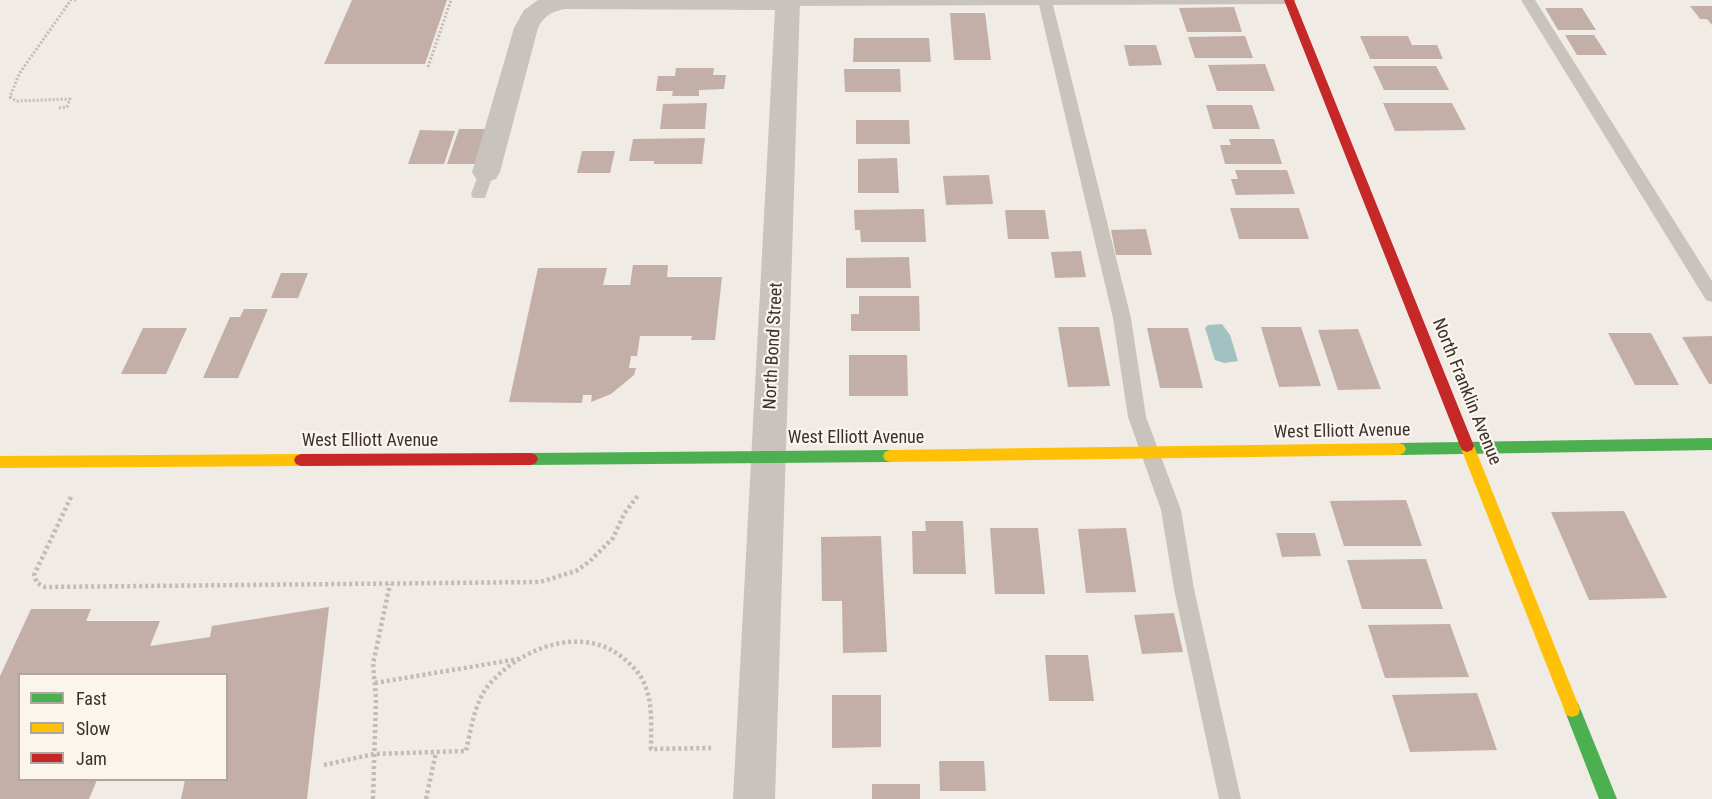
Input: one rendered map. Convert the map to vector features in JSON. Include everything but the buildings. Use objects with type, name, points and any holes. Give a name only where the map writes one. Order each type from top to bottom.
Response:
[{"type":"street","name":"North Franklin Avenue","points":[[1289,0],[1608,799]]},
{"type":"street","points":[[482,183],[526,28],[530,18],[542,6],[565,1],[788,1]]},
{"type":"street","name":"North Bond Street","points":[[754,799],[788,1]]},
{"type":"street","name":"West Elliott Avenue","points":[[0,462],[769,456],[1712,444]]},
{"type":"lane","points":[[788,1],[1289,0]]},
{"type":"lane","points":[[1528,0],[1712,295]]},
{"type":"lane","points":[[1045,1],[1122,318],[1137,417],[1172,510],[1184,590],[1230,799]]},
{"type":"path","points":[[59,108],[67,107],[71,101],[60,99],[16,101],[10,97],[19,74],[71,0],[76,0]]},
{"type":"path","points":[[428,67],[451,0]]},
{"type":"path","points":[[71,497],[34,575],[35,581],[45,587],[540,582],[576,571],[602,550],[613,538],[624,514],[639,494]]},
{"type":"path","points":[[373,799],[374,664],[390,584]]},
{"type":"path","points":[[324,765],[374,754],[466,751],[487,687],[506,668],[534,651],[566,641],[594,641],[620,652],[641,676],[652,708],[651,749],[711,748]]},
{"type":"path","points":[[375,683],[522,659]]},
{"type":"path","points":[[426,799],[436,752]]},
{"type":"water","points":[[1222,324],[1230,335],[1238,361],[1224,363],[1215,360],[1205,328],[1208,325]]},
{"type":"traffic: fast","points":[[1399,449],[1712,444]]},
{"type":"traffic: fast","points":[[531,459],[890,456]]},
{"type":"traffic: fast","points":[[1572,709],[1608,799]]},
{"type":"traffic: slow","points":[[1467,446],[1572,709]]},
{"type":"traffic: slow","points":[[890,456],[1399,449]]},
{"type":"traffic: slow","points":[[0,462],[301,460]]},
{"type":"traffic: jam","points":[[1289,0],[1467,446]]},
{"type":"traffic: jam","points":[[301,460],[531,459]]}]
